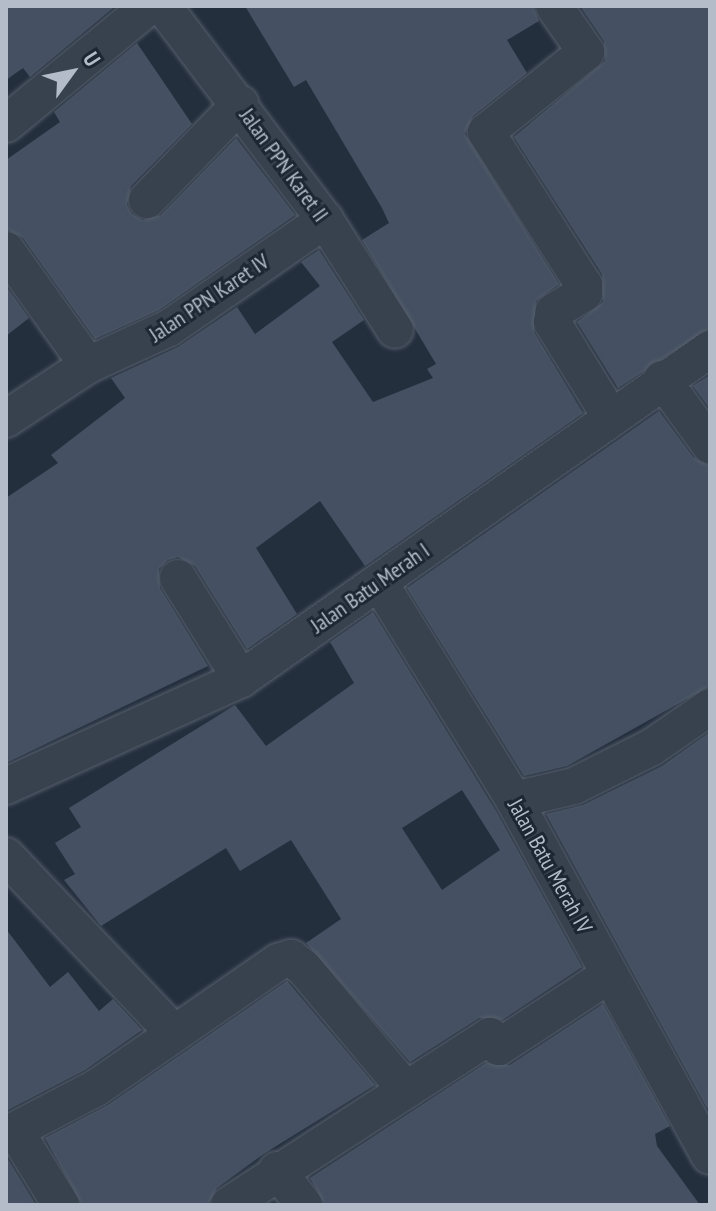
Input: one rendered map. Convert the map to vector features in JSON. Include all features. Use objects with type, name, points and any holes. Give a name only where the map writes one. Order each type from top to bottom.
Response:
[{"type":"street","points":[[6,124],[149,6]]},
{"type":"street","name":"Jalan PPN Karet II","points":[[163,6],[325,220],[395,330]]},
{"type":"street","points":[[554,6],[586,52],[486,132],[584,285],[584,293],[554,312],[552,322],[610,416]]},
{"type":"street","points":[[147,200],[240,104]]},
{"type":"street","name":"Jalan PPN Karet IV","points":[[6,419],[88,365],[169,328],[325,220]]},
{"type":"street","points":[[6,250],[88,365]]},
{"type":"street","name":"Jalan Batu Merah I","points":[[6,786],[241,679],[662,379],[710,349]]},
{"type":"street","points":[[662,379],[710,445]]},
{"type":"street","points":[[178,578],[241,679]]},
{"type":"street","name":"Jalan Batu Merah IV","points":[[379,582],[514,800],[609,975],[704,1134]]},
{"type":"street","points":[[514,800],[574,786],[652,747],[710,707]]},
{"type":"street","points":[[6,856],[174,1033]]},
{"type":"street","points":[[61,1205],[11,1133],[96,1088],[174,1033],[291,958],[406,1090]]},
{"type":"street","points":[[229,1205],[277,1170],[490,1036],[499,1047],[609,975]]},
{"type":"street","points":[[277,1170],[304,1205]]},
{"type":"building","points":[[6,6],[113,8],[30,77],[23,68],[6,80]]},
{"type":"building","points":[[245,6],[533,6],[539,21],[507,40],[527,73],[473,116],[465,134],[559,284],[536,301],[534,332],[583,413],[365,566],[320,501],[256,548],[297,614],[247,649],[195,566],[178,557],[168,560],[159,569],[160,588],[208,666],[6,763],[6,498],[58,463],[51,455],[125,398],[111,378],[178,347],[237,307],[255,334],[320,286],[301,262],[319,250],[364,320],[332,342],[373,402],[433,378],[427,369],[436,364],[362,240],[389,223],[382,208],[306,80],[294,87]]},
{"type":"building","points":[[580,6],[710,6],[710,328],[618,388],[577,322],[603,302],[602,274],[514,137],[605,61],[604,41]]},
{"type":"building","points":[[137,43],[192,124],[131,186],[127,205],[132,214],[143,220],[161,215],[236,138],[295,215],[159,310],[95,339],[23,238],[6,229],[6,160],[60,122],[54,112]]},
{"type":"building","points":[[6,286],[29,318],[6,336]]},
{"type":"building","points":[[710,375],[710,409],[693,386]]},
{"type":"building","points":[[659,411],[693,457],[710,466],[710,686],[567,766],[524,776],[407,588]]},
{"type":"building","points":[[373,612],[496,811],[582,967],[502,1020],[479,1018],[410,1062],[306,943],[341,919],[291,840],[240,871],[226,848],[101,926],[64,880],[75,874],[55,843],[81,827],[69,808],[235,705],[266,746],[354,683],[330,642]],"holes":[[[462,790],[500,850],[442,890],[402,828]]]},
{"type":"building","points":[[710,732],[710,1106],[707,1108],[546,814],[583,805],[662,766]]},
{"type":"building","points":[[6,929],[50,987],[68,972],[99,1011],[113,999],[142,1030],[85,1070],[6,1111]]},
{"type":"building","points":[[287,981],[375,1085],[265,1153],[217,1188],[208,1205],[82,1205],[45,1138],[108,1105]]},
{"type":"building","points":[[603,1004],[670,1126],[655,1134],[657,1146],[700,1205],[325,1205],[310,1178],[486,1063],[510,1065]]},
{"type":"building","points":[[6,1156],[36,1205],[6,1205]]}]
